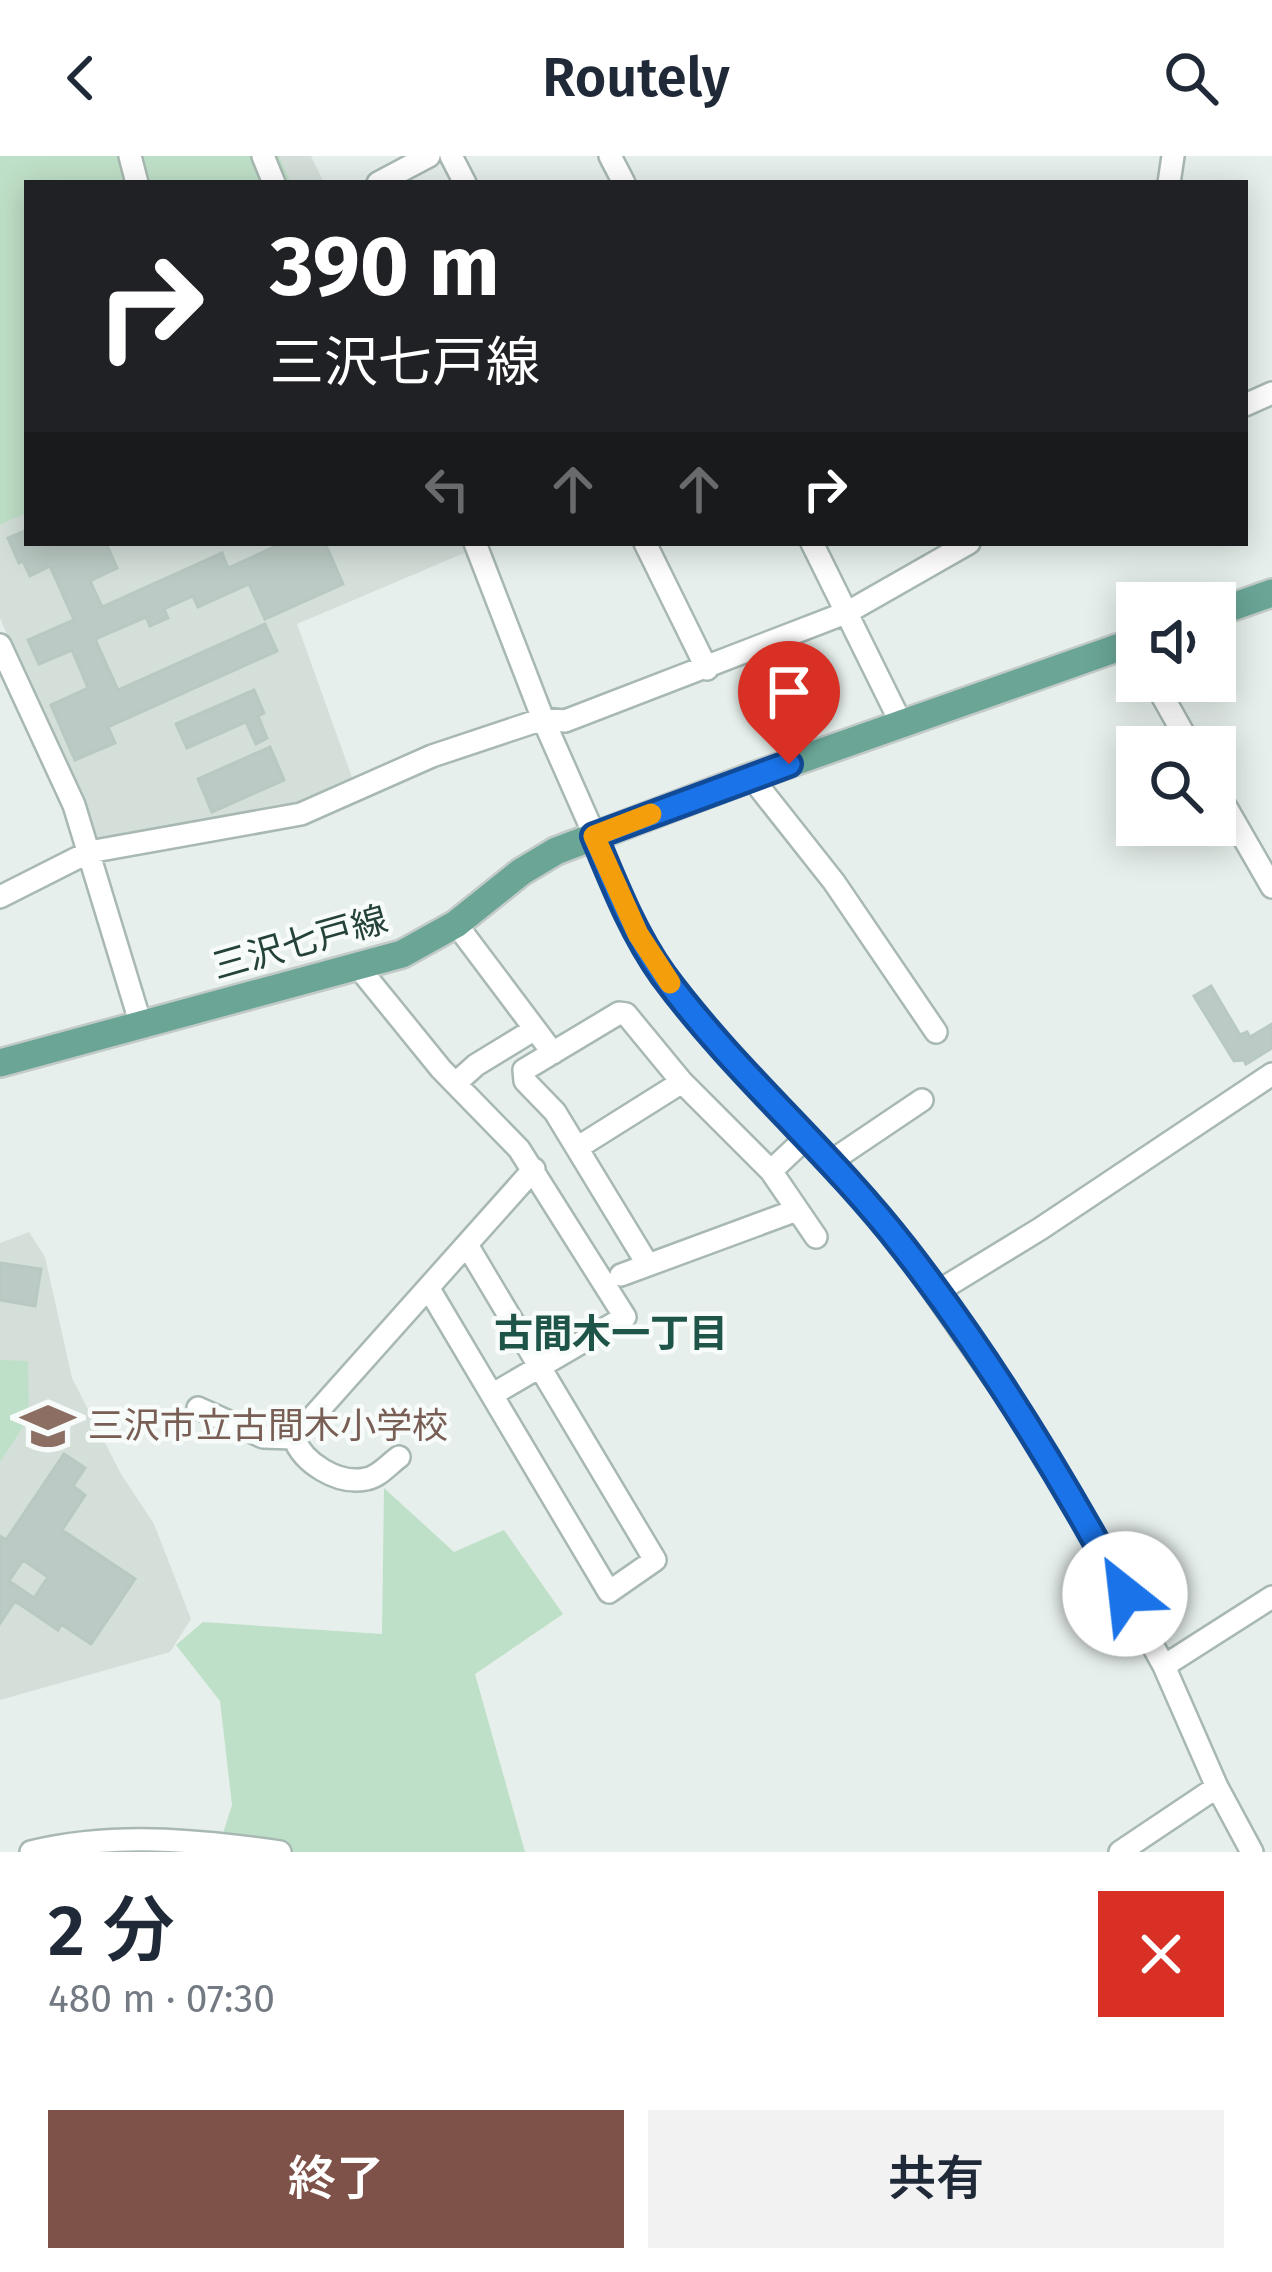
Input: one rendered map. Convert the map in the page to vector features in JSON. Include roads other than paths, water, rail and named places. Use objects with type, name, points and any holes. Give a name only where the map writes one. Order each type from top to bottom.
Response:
[{"type":"main road","points":[[1236,606],[1272,593]]},
{"type":"main road","name":"三沢七戸線","points":[[0,1063],[402,954],[456,924],[521,872],[556,851],[751,777],[1116,651]]},
{"type":"street","points":[[384,180],[428,156]]},
{"type":"street","points":[[476,546],[542,719],[638,934],[663,974],[715,1038],[830,1162],[937,1292],[1066,1488],[1164,1666],[1217,1787],[1252,1852]]},
{"type":"street","points":[[646,546],[707,669]]},
{"type":"street","points":[[814,546],[902,725]]},
{"type":"street","points":[[0,896],[89,852],[301,814],[432,756],[542,719],[565,722],[848,611],[964,546]]},
{"type":"street","points":[[0,645],[74,805],[141,1024]]},
{"type":"street","points":[[751,777],[834,882],[936,1032]]},
{"type":"street","points":[[1236,824],[1272,887]]},
{"type":"street","points":[[456,924],[553,1053]]},
{"type":"street","points":[[359,968],[441,1069],[534,1169],[625,1317],[495,1394]]},
{"type":"street","points":[[648,1265],[555,1112],[525,1081],[524,1070],[619,1013],[626,1014],[682,1082],[771,1171],[816,1237]]},
{"type":"street","points":[[457,1082],[535,1029]]},
{"type":"street","points":[[937,1292],[1272,1074]]},
{"type":"street","points":[[577,1148],[682,1082]]},
{"type":"street","points":[[830,1162],[922,1100]]},
{"type":"street","points":[[771,1171],[807,1137]]},
{"type":"street","points":[[198,1408],[263,1437],[294,1438],[534,1169]]},
{"type":"street","points":[[621,1275],[797,1210]]},
{"type":"street","points":[[430,1289],[609,1592],[655,1560],[467,1245]]},
{"type":"street","points":[[294,1438],[299,1453],[316,1467],[352,1479],[375,1476],[399,1457]]},
{"type":"street","points":[[1164,1666],[1272,1597]]},
{"type":"street","points":[[1120,1852],[1217,1787]]},
{"type":"street","points":[[31,1852],[113,1841],[193,1839],[280,1852]]},
{"type":"place","name":"三沢市立古間木小学校","points":[[48,1426]]},
{"type":"district","name":"古間木一丁目","points":[[611,1334]]}]
